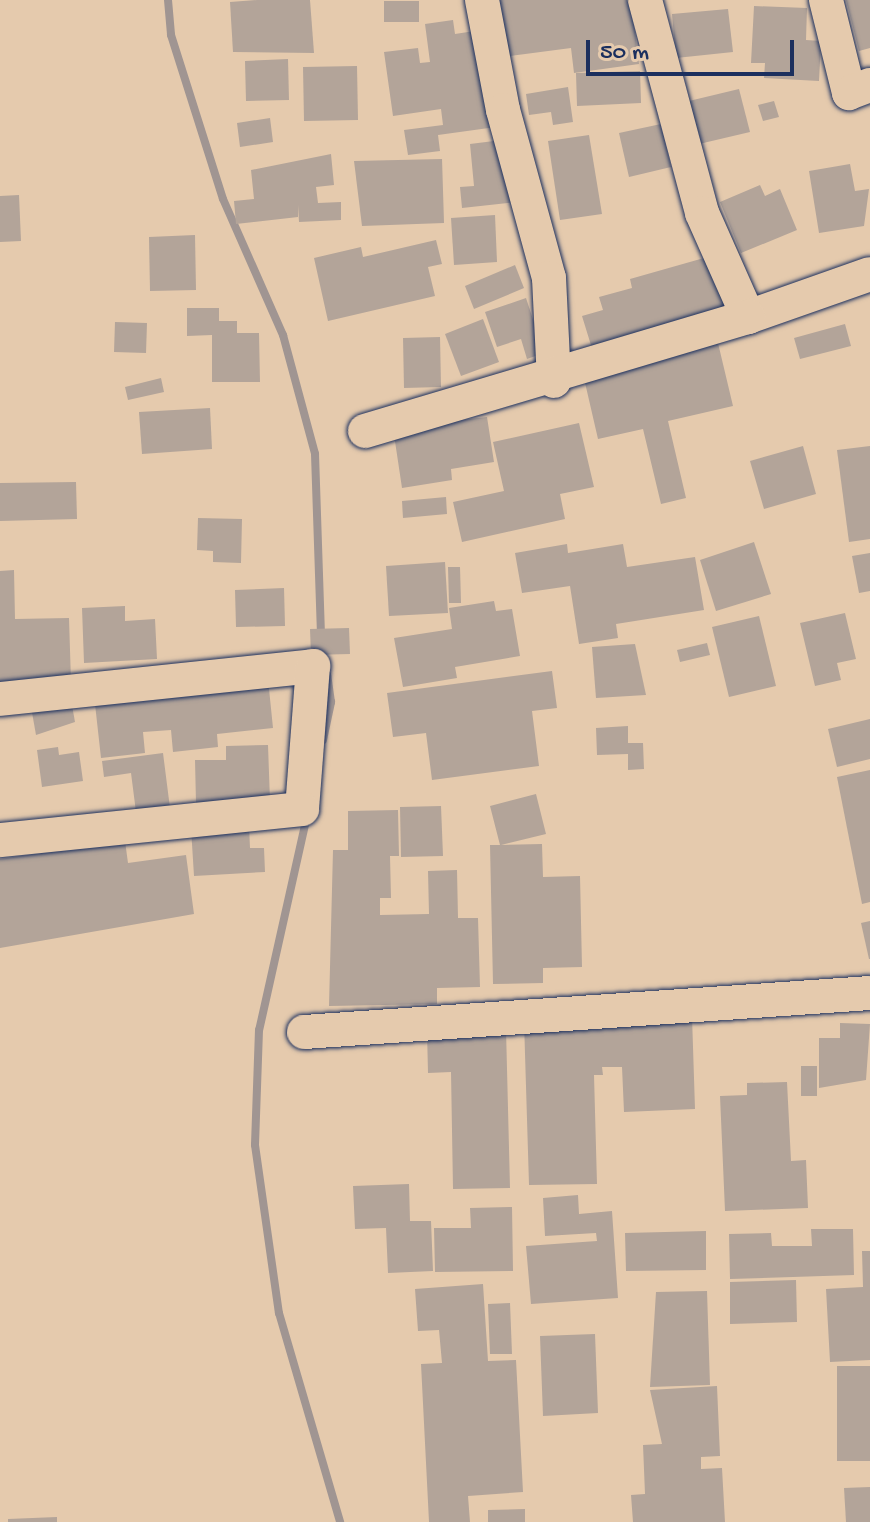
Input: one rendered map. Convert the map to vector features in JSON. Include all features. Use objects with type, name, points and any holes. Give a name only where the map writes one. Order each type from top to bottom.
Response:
[{"type":"street","points":[[482,0],[503,110],[549,278],[554,381]]},
{"type":"street","points":[[645,0],[702,213],[748,317]]},
{"type":"street","points":[[826,0],[849,93],[870,85]]},
{"type":"street","points":[[365,431],[554,381],[870,274]]},
{"type":"street","points":[[0,699],[313,666],[302,809],[0,840]]},
{"type":"street","points":[[304,1032],[870,993]]},
{"type":"building","points":[[310,0],[314,53],[233,52],[230,2]]},
{"type":"building","points":[[495,0],[631,0],[639,64],[574,73],[571,48],[502,57]]},
{"type":"building","points":[[846,0],[870,0],[870,48],[859,51]]},
{"type":"building","points":[[384,1],[419,1],[419,22],[384,22]]},
{"type":"building","points":[[754,6],[807,8],[806,40],[821,41],[819,81],[764,78],[765,63],[751,63]]},
{"type":"building","points":[[728,9],[733,52],[676,58],[672,14]]},
{"type":"building","points":[[453,20],[455,34],[481,30],[496,127],[438,135],[440,151],[408,155],[404,130],[443,125],[441,109],[393,116],[384,52],[418,48],[420,63],[430,62],[425,24]]},
{"type":"building","points":[[288,59],[289,100],[246,101],[245,61]]},
{"type":"building","points":[[357,66],[358,120],[304,121],[303,67]]},
{"type":"building","points":[[640,71],[641,103],[577,106],[576,73]]},
{"type":"building","points":[[568,87],[573,122],[553,125],[551,112],[529,115],[526,94]]},
{"type":"building","points":[[739,89],[750,132],[699,144],[689,101]]},
{"type":"building","points":[[774,101],[779,117],[763,121],[758,105]]},
{"type":"building","points":[[270,118],[273,142],[240,147],[237,123]]},
{"type":"building","points":[[661,124],[671,167],[629,177],[619,133]]},
{"type":"building","points":[[589,135],[602,214],[560,220],[548,141]]},
{"type":"building","points":[[510,139],[516,202],[462,208],[460,187],[474,186],[470,144]]},
{"type":"building","points":[[331,154],[334,185],[316,187],[318,203],[341,202],[341,220],[299,222],[298,205],[298,217],[236,224],[234,201],[254,199],[251,170]]},
{"type":"building","points":[[442,159],[444,223],[362,226],[354,161]]},
{"type":"building","points":[[850,164],[855,191],[869,189],[864,226],[819,233],[809,171]]},
{"type":"building","points":[[760,185],[765,196],[780,189],[797,230],[741,253],[720,202]]},
{"type":"building","points":[[19,195],[21,241],[0,242],[0,196]]},
{"type":"building","points":[[495,215],[497,262],[454,265],[451,218]]},
{"type":"building","points":[[195,235],[196,290],[150,291],[149,237]]},
{"type":"building","points":[[436,240],[442,264],[428,267],[435,296],[328,321],[314,258],[361,247],[363,257]]},
{"type":"building","points":[[711,256],[729,317],[594,355],[582,316],[603,310],[599,297],[632,288],[630,279]]},
{"type":"building","points":[[515,265],[524,288],[474,309],[465,286]]},
{"type":"building","points":[[526,298],[544,353],[527,359],[521,339],[497,347],[485,312]]},
{"type":"building","points":[[187,308],[219,308],[219,321],[237,321],[237,333],[259,333],[260,382],[212,382],[212,335],[187,336]]},
{"type":"building","points":[[483,319],[499,362],[461,376],[445,334]]},
{"type":"building","points":[[115,322],[147,323],[146,353],[114,352]]},
{"type":"building","points":[[845,324],[851,346],[800,359],[794,338]]},
{"type":"building","points":[[440,337],[441,387],[404,388],[403,338]]},
{"type":"building","points":[[718,343],[733,406],[668,421],[686,498],[661,504],[643,429],[598,439],[583,374]]},
{"type":"building","points":[[161,378],[164,392],[128,400],[125,387]]},
{"type":"building","points":[[210,408],[212,449],[142,454],[139,412]]},
{"type":"building","points":[[487,417],[494,462],[451,469],[452,480],[402,488],[393,428]]},
{"type":"building","points":[[579,423],[594,487],[560,494],[565,519],[462,542],[453,502],[504,491],[493,442]]},
{"type":"building","points":[[803,446],[816,494],[764,509],[750,461]]},
{"type":"building","points":[[870,446],[870,539],[849,542],[837,450]]},
{"type":"building","points":[[76,482],[77,519],[0,521],[0,483]]},
{"type":"building","points":[[446,497],[447,514],[403,518],[402,501]]},
{"type":"building","points":[[198,518],[242,519],[241,563],[213,562],[213,551],[197,550]]},
{"type":"building","points":[[754,542],[771,594],[716,611],[700,560]]},
{"type":"building","points":[[567,544],[568,553],[623,544],[627,567],[695,557],[704,610],[616,624],[618,638],[579,644],[570,586],[522,593],[515,553]]},
{"type":"building","points":[[870,553],[870,591],[859,593],[852,556]]},
{"type":"building","points":[[445,562],[448,613],[389,616],[386,566]]},
{"type":"building","points":[[448,567],[460,567],[461,603],[449,603]]},
{"type":"building","points":[[14,570],[15,619],[69,618],[71,682],[0,684],[0,571]]},
{"type":"building","points":[[284,588],[285,626],[236,627],[235,590]]},
{"type":"building","points":[[494,601],[496,611],[512,609],[520,656],[455,667],[457,678],[403,687],[394,638],[452,629],[449,608]]},
{"type":"building","points":[[125,606],[125,621],[155,619],[157,659],[84,663],[82,608]]},
{"type":"building","points":[[845,613],[856,659],[837,663],[841,680],[815,686],[800,623]]},
{"type":"building","points":[[759,616],[776,686],[729,697],[712,627]]},
{"type":"building","points":[[349,628],[350,654],[311,655],[310,629]]},
{"type":"building","points":[[707,643],[710,655],[680,662],[677,650]]},
{"type":"building","points":[[635,644],[646,695],[596,698],[592,647]]},
{"type":"building","points":[[552,671],[557,708],[532,711],[539,766],[432,780],[426,733],[393,737],[387,693]]},
{"type":"building","points":[[268,679],[273,728],[217,734],[218,747],[173,752],[171,730],[143,732],[145,753],[101,758],[94,695]]},
{"type":"building","points":[[70,694],[75,722],[36,735],[30,701]]},
{"type":"building","points":[[870,719],[870,759],[837,767],[828,729]]},
{"type":"building","points":[[628,726],[628,743],[643,743],[644,769],[628,770],[628,754],[597,755],[596,728]]},
{"type":"building","points":[[268,745],[270,801],[196,803],[195,760],[226,760],[226,746]]},
{"type":"building","points":[[58,747],[59,755],[79,752],[83,781],[42,787],[37,750]]},
{"type":"building","points":[[163,753],[170,808],[136,812],[131,773],[104,777],[102,761]]},
{"type":"building","points":[[870,770],[870,902],[862,904],[837,777]]},
{"type":"building","points":[[536,794],[546,834],[501,845],[542,844],[543,877],[580,876],[582,967],[543,968],[543,983],[493,984],[490,845],[500,845],[490,806]]},
{"type":"building","points":[[441,806],[443,856],[401,857],[400,807]]},
{"type":"building","points":[[398,810],[399,856],[390,856],[391,898],[380,898],[380,915],[429,914],[428,871],[457,870],[458,918],[478,918],[480,987],[437,988],[437,1004],[329,1006],[333,850],[348,850],[348,811]]},
{"type":"building","points":[[249,825],[250,848],[264,848],[265,872],[194,876],[191,828]]},
{"type":"building","points":[[125,841],[128,863],[186,855],[194,914],[0,948],[0,859]]},
{"type":"building","points":[[870,921],[870,959],[869,959],[861,923]]},
{"type":"building","points":[[692,1016],[695,1109],[624,1112],[622,1067],[602,1067],[603,1075],[594,1075],[597,1184],[529,1185],[524,1021]]},
{"type":"building","points":[[840,1023],[870,1024],[866,1080],[819,1088],[819,1038],[840,1038]]},
{"type":"building","points":[[506,1029],[510,1188],[453,1189],[451,1072],[428,1073],[427,1031]]},
{"type":"building","points":[[801,1066],[817,1066],[817,1096],[801,1096]]},
{"type":"building","points":[[787,1082],[791,1161],[806,1160],[808,1208],[725,1211],[720,1096],[747,1095],[747,1083]]},
{"type":"building","points":[[409,1184],[410,1221],[431,1221],[433,1271],[388,1273],[386,1228],[355,1229],[353,1186]]},
{"type":"building","points":[[578,1195],[579,1214],[612,1211],[618,1298],[531,1304],[526,1246],[597,1241],[596,1233],[545,1236],[543,1198]]},
{"type":"building","points":[[512,1207],[513,1271],[435,1272],[434,1228],[471,1228],[470,1208]]},
{"type":"building","points":[[811,1229],[853,1229],[854,1275],[730,1279],[729,1234],[771,1233],[772,1246],[812,1246]]},
{"type":"building","points":[[706,1231],[706,1270],[626,1271],[625,1233]]},
{"type":"building","points":[[862,1251],[870,1251],[870,1360],[830,1362],[826,1289],[863,1287]]},
{"type":"building","points":[[796,1280],[797,1322],[730,1324],[730,1282]]},
{"type":"building","points":[[483,1284],[488,1361],[516,1360],[523,1492],[468,1496],[470,1522],[429,1522],[421,1364],[442,1363],[439,1330],[418,1331],[415,1289]]},
{"type":"building","points":[[707,1291],[710,1385],[650,1387],[656,1292]]},
{"type":"building","points":[[510,1303],[512,1354],[490,1354],[488,1304]]},
{"type":"building","points":[[595,1334],[598,1413],[543,1416],[540,1336]]},
{"type":"building","points":[[837,1366],[870,1366],[870,1461],[837,1461]]},
{"type":"building","points":[[717,1386],[720,1456],[701,1457],[701,1469],[722,1468],[725,1522],[633,1522],[631,1495],[645,1494],[643,1445],[662,1444],[650,1390]]},
{"type":"building","points":[[870,1487],[870,1522],[846,1522],[844,1488]]},
{"type":"building","points":[[525,1509],[525,1522],[488,1522],[488,1510]]},
{"type":"building","points":[[57,1517],[57,1522],[8,1522],[8,1519]]},
{"type":"waterway","points":[[168,0],[171,35],[223,199],[283,335],[315,454],[321,638]]},
{"type":"waterway","points":[[323,740],[331,702],[327,675]]},
{"type":"waterway","points":[[307,816],[259,1030],[255,1145],[279,1313],[340,1522]]}]
